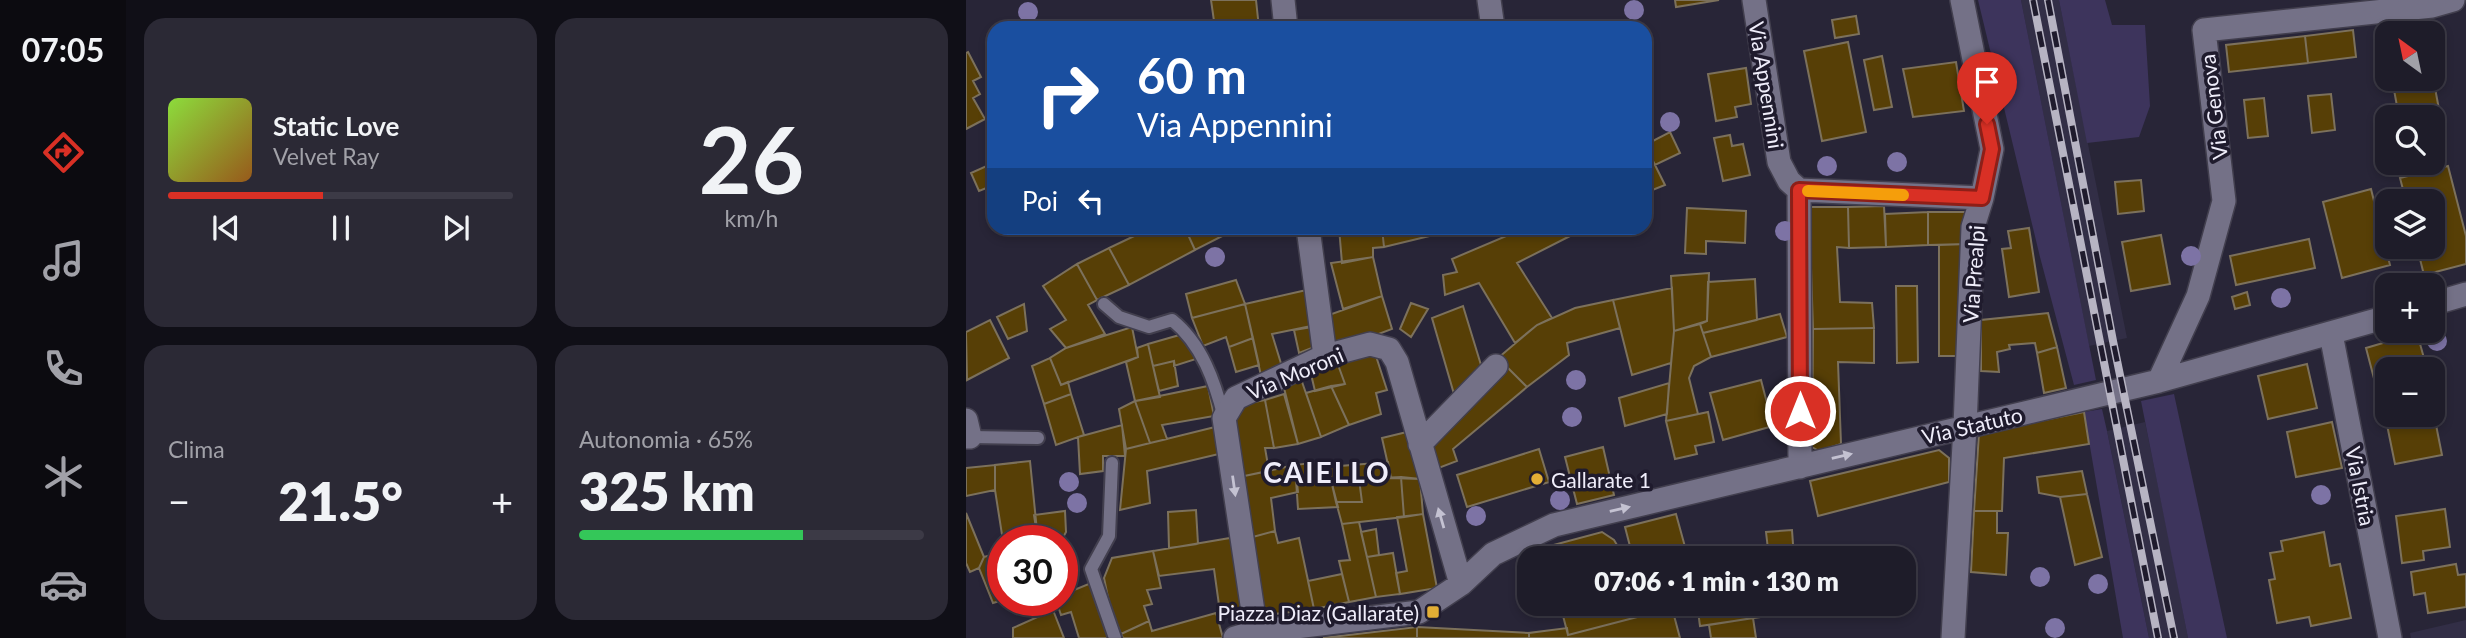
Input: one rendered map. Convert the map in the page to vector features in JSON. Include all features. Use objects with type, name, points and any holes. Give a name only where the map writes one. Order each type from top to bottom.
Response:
[{"type":"street","points":[[1283,0],[1285,21]]},
{"type":"street","points":[[1489,0],[1492,21]]},
{"type":"street","name":"Via Appennini","points":[[1754,0],[1779,162],[1788,181],[1799,190]]},
{"type":"street","name":"Via Prealpi","points":[[1953,638],[1973,227],[1992,149],[1962,0]]},
{"type":"street","name":"Via Genova","points":[[2159,381],[2197,296],[2224,201],[2204,30],[2432,6],[2453,0]]},
{"type":"street","points":[[1800,467],[1799,190],[1982,198]]},
{"type":"street","points":[[1309,235],[1325,356]]},
{"type":"street","points":[[2445,300],[2466,294]]},
{"type":"street","name":"Via Statuto","points":[[1249,636],[1419,612],[1461,584],[1493,554],[1554,525],[2159,381],[2375,321]]},
{"type":"street","name":"Via Istria","points":[[2331,334],[2390,638]]},
{"type":"street","name":"Via Moroni","points":[[1224,418],[1236,398],[1325,356],[1370,344],[1389,349],[1397,362],[1461,584]]},
{"type":"street","points":[[1420,444],[1496,366]]},
{"type":"street","points":[[1224,418],[1249,636]]},
{"type":"lane","points":[[1104,304],[1119,317],[1149,327],[1172,320],[1188,333],[1215,384],[1224,418]]},
{"type":"lane","points":[[967,431],[1038,438]]},
{"type":"lane","points":[[1112,463],[1109,536],[1091,569],[1115,638]]},
{"type":"shaded area","points":[[1978,0],[2021,0],[2096,380],[2074,385]]},
{"type":"shaded area","points":[[2021,0],[2059,0],[2127,338],[2089,346]]},
{"type":"shaded area","points":[[2059,0],[2105,0],[2112,25],[2145,25],[2150,106],[2139,137],[2087,143]]},
{"type":"shaded area","points":[[2174,394],[2227,638],[2188,638],[2141,401]]},
{"type":"shaded area","points":[[2102,409],[2149,638],[2123,638],[2084,412]]},
{"type":"shaded area","points":[[2145,422],[2188,638],[2149,638],[2107,431]]},
{"type":"shaded area","points":[[2466,620],[2466,638],[2411,638],[2410,633]]},
{"type":"building","points":[[1211,0],[1256,0],[1258,21],[1214,21]]},
{"type":"building","points":[[1675,0],[1719,0],[1676,7]]},
{"type":"building","points":[[1856,16],[1859,34],[1835,38],[1832,20]]},
{"type":"building","points":[[2353,30],[2356,57],[2308,63],[2305,36]]},
{"type":"building","points":[[2305,36],[2308,63],[2229,72],[2226,45]]},
{"type":"building","points":[[1848,42],[1866,132],[1822,141],[1804,51]]},
{"type":"building","points":[[968,52],[981,77],[973,81],[980,94],[973,98],[985,119],[966,129],[966,53]]},
{"type":"building","points":[[1882,56],[1892,107],[1874,110],[1864,60]]},
{"type":"building","points":[[1956,62],[1964,111],[1913,117],[1903,69]]},
{"type":"building","points":[[1746,68],[1751,104],[1735,107],[1737,117],[1716,121],[1708,74]]},
{"type":"building","points":[[2394,91],[2436,91],[2438,105],[2397,105]]},
{"type":"building","points":[[2331,94],[2335,130],[2312,133],[2308,96]]},
{"type":"building","points":[[2264,98],[2268,136],[2248,138],[2244,100]]},
{"type":"building","points":[[1670,132],[1680,153],[1655,165],[1652,159],[1652,141]]},
{"type":"building","points":[[1730,135],[1732,146],[1743,144],[1750,175],[1723,181],[1714,138]]},
{"type":"building","points":[[1652,159],[1665,185],[1652,190]]},
{"type":"building","points":[[987,166],[987,188],[979,191],[971,173]]},
{"type":"building","points":[[2448,166],[2466,236],[2466,264],[2424,273],[2420,259],[2445,259],[2445,189],[2403,189],[2400,178],[2412,175],[2445,175],[2445,167]]},
{"type":"building","points":[[2141,180],[2144,211],[2118,214],[2115,182]]},
{"type":"building","points":[[2371,189],[2375,205],[2375,259],[2388,259],[2390,265],[2342,278],[2323,202]]},
{"type":"building","points":[[1884,206],[1886,247],[1849,248],[1848,207]]},
{"type":"building","points":[[1809,207],[1848,207],[1849,248],[1837,247],[1840,302],[1872,303],[1874,328],[1813,329]]},
{"type":"building","points":[[1687,208],[1746,211],[1745,243],[1706,241],[1706,254],[1685,253]]},
{"type":"building","points":[[1928,212],[1928,245],[1886,247],[1885,214]]},
{"type":"building","points":[[1928,212],[1967,212],[1967,244],[1928,245]]},
{"type":"building","points":[[2029,228],[2039,292],[2009,297],[2002,249],[2011,248],[2008,231]]},
{"type":"building","points":[[1136,235],[1188,235],[1195,250],[1129,285],[1109,248]]},
{"type":"building","points":[[1188,235],[1224,235],[1195,250]]},
{"type":"building","points":[[1340,235],[1383,235],[1384,247],[1373,248],[1373,257],[1342,263]]},
{"type":"building","points":[[1383,235],[1434,235],[1384,247]]},
{"type":"building","points":[[1509,235],[1572,235],[1517,263],[1552,318],[1537,325],[1515,343],[1479,283],[1445,295],[1443,275],[1457,272],[1452,259]]},
{"type":"building","points":[[2161,235],[2170,284],[2131,291],[2122,242]]},
{"type":"building","points":[[2309,239],[2315,268],[2236,285],[2230,256]]},
{"type":"building","points":[[1967,244],[1964,356],[1939,356],[1939,245]]},
{"type":"building","points":[[1109,248],[1129,285],[1097,300],[1077,264]]},
{"type":"building","points":[[1373,257],[1382,296],[1343,309],[1331,263]]},
{"type":"building","points":[[1077,264],[1097,300],[1088,305],[1105,334],[1066,348],[1050,329],[1066,320],[1043,286]]},
{"type":"building","points":[[1709,273],[1707,321],[1674,331],[1671,276]]},
{"type":"building","points":[[1755,279],[1757,320],[1703,333],[1700,324],[1707,321],[1708,282]]},
{"type":"building","points":[[1236,280],[1245,304],[1192,318],[1186,294]]},
{"type":"building","points":[[1896,286],[1917,286],[1918,362],[1897,363]]},
{"type":"building","points":[[1672,288],[1674,331],[1671,363],[1632,375],[1613,300]]},
{"type":"building","points":[[1311,289],[1316,325],[1272,334],[1283,370],[1262,380],[1245,304]]},
{"type":"building","points":[[2247,292],[2250,305],[2235,309],[2232,297]]},
{"type":"building","points":[[1382,296],[1392,329],[1336,350],[1326,316]]},
{"type":"building","points":[[1613,300],[1620,328],[1567,343],[1569,355],[1527,387],[1498,358],[1537,325],[1575,308]]},
{"type":"building","points":[[1411,303],[1428,309],[1411,337],[1400,329]]},
{"type":"building","points":[[1024,304],[1027,331],[1008,339],[997,317]]},
{"type":"building","points":[[1245,304],[1253,338],[1229,347],[1226,337],[1203,346],[1192,318]]},
{"type":"building","points":[[1463,306],[1481,365],[1454,394],[1432,318]]},
{"type":"building","points":[[2048,313],[2057,347],[2037,353],[2035,343],[2009,345],[2010,349],[1997,352],[1999,372],[1981,371],[1981,320]]},
{"type":"building","points":[[1780,314],[1787,337],[1711,357],[1703,333]]},
{"type":"building","points":[[990,320],[1009,358],[967,380],[966,332]]},
{"type":"building","points":[[1700,324],[1711,357],[1694,366],[1689,378],[1698,414],[1666,421],[1674,331]]},
{"type":"building","points":[[1132,327],[1138,357],[1061,385],[1050,358],[1066,348]]},
{"type":"building","points":[[1312,327],[1317,346],[1299,353],[1294,330]]},
{"type":"building","points":[[1874,328],[1874,363],[1838,362],[1841,444],[1819,451],[1812,447],[1813,329]]},
{"type":"building","points":[[1183,334],[1196,359],[1174,366],[1174,361],[1153,366],[1148,344]]},
{"type":"building","points":[[1253,338],[1259,365],[1236,372],[1229,347]]},
{"type":"building","points":[[2383,343],[2420,343],[2424,357],[2375,357],[2375,382],[2366,348]]},
{"type":"building","points":[[1148,344],[1160,397],[1135,401],[1126,362],[1138,357],[1137,348]]},
{"type":"building","points":[[2057,347],[2066,388],[2044,393],[2037,353]]},
{"type":"building","points":[[1375,353],[1387,390],[1376,393],[1381,414],[1349,425],[1331,386],[1345,384],[1337,362]]},
{"type":"building","points":[[1050,358],[1061,385],[1068,382],[1071,394],[1044,404],[1032,366]]},
{"type":"building","points":[[1174,361],[1178,386],[1159,391],[1153,366]]},
{"type":"building","points":[[1337,362],[1345,384],[1315,391],[1310,370]]},
{"type":"building","points":[[1504,364],[1527,387],[1453,449],[1457,461],[1436,469],[1430,446]]},
{"type":"building","points":[[2307,364],[2317,408],[2268,419],[2258,376]]},
{"type":"building","points":[[1300,376],[1321,437],[1298,444],[1283,384]]},
{"type":"building","points":[[1761,380],[1773,426],[1723,440],[1710,393]]},
{"type":"building","points":[[1669,383],[1667,414],[1625,426],[1619,398]]},
{"type":"building","points":[[1208,386],[1214,416],[1162,425],[1167,439],[1150,443],[1135,401]]},
{"type":"building","points":[[1331,386],[1349,425],[1321,437],[1306,393]]},
{"type":"building","points":[[1071,394],[1084,435],[1056,445],[1044,404]]},
{"type":"building","points":[[1284,394],[1298,444],[1274,448],[1265,400]]},
{"type":"building","points":[[1265,400],[1274,448],[1265,448],[1269,471],[1244,476],[1235,424],[1237,413],[1243,404]]},
{"type":"building","points":[[1135,401],[1150,443],[1126,449],[1119,409]]},
{"type":"building","points":[[1708,412],[1714,442],[1695,446],[1697,454],[1675,459],[1666,421]]},
{"type":"building","points":[[2084,412],[2089,444],[2004,458],[2002,511],[1974,511],[1979,433]]},
{"type":"building","points":[[2332,422],[2342,468],[2296,477],[2287,432]]},
{"type":"building","points":[[1122,425],[1125,456],[1103,456],[1103,471],[1080,474],[1078,437]]},
{"type":"building","points":[[1219,426],[1223,453],[1147,471],[1150,503],[1120,510],[1126,449]]},
{"type":"building","points":[[2387,427],[2436,427],[2442,455],[2395,464]]},
{"type":"building","points":[[1411,431],[1420,479],[1391,478],[1382,438]]},
{"type":"building","points":[[1603,447],[1614,495],[1577,504],[1565,457]]},
{"type":"building","points":[[1539,449],[1549,482],[1467,507],[1457,475]]},
{"type":"building","points":[[1939,450],[1949,458],[1949,482],[1818,516],[1810,481]]},
{"type":"building","points":[[1030,461],[1036,525],[1000,525],[995,490],[995,465]]},
{"type":"building","points":[[1326,461],[1338,507],[1298,509],[1295,465]]},
{"type":"building","points":[[1388,462],[1391,478],[1359,479],[1362,502],[1336,502],[1328,467]]},
{"type":"building","points":[[995,465],[995,490],[966,496],[966,468]]},
{"type":"building","points":[[1295,465],[1298,492],[1271,498],[1275,531],[1249,538],[1244,476]]},
{"type":"building","points":[[2082,471],[2087,494],[2060,497],[2039,493],[2037,477]]},
{"type":"building","points":[[1401,477],[1404,517],[1342,524],[1336,502],[1362,502],[1359,479]]},
{"type":"building","points":[[1401,477],[1420,479],[1423,514],[1404,517]]},
{"type":"building","points":[[2087,494],[2102,557],[2075,565],[2060,497]]},
{"type":"building","points":[[2445,509],[2450,547],[2423,551],[2424,560],[2402,563],[2396,516]]},
{"type":"building","points":[[1196,510],[1198,544],[1169,548],[1168,512]]},
{"type":"building","points":[[1065,511],[1066,525],[1036,525],[1034,515]]},
{"type":"building","points":[[1974,511],[1997,511],[1997,533],[2008,533],[2006,575],[1971,572]]},
{"type":"building","points":[[966,513],[984,557],[979,568],[970,572],[966,563]]},
{"type":"building","points":[[1423,514],[1437,588],[1400,594],[1396,573],[1407,571],[1397,517]]},
{"type":"building","points":[[1676,514],[1685,546],[1630,546],[1625,527]]},
{"type":"building","points":[[1359,522],[1376,597],[1349,602],[1339,561],[1350,560],[1342,524]]},
{"type":"building","points":[[1376,529],[1379,555],[1367,557],[1361,532]]},
{"type":"building","points":[[1792,530],[1793,546],[1768,546],[1766,532]]},
{"type":"building","points":[[1275,531],[1278,543],[1299,538],[1314,609],[1267,615],[1260,608],[1249,538]]},
{"type":"building","points":[[1602,532],[1617,545],[1617,546],[1550,546]]},
{"type":"building","points":[[2324,532],[2330,566],[2340,564],[2351,618],[2311,626],[2309,617],[2277,623],[2269,580],[2275,579],[2270,553],[2283,551],[2281,541]]},
{"type":"building","points":[[1236,537],[1245,614],[1219,605],[1214,569],[1159,576],[1153,551]]},
{"type":"building","points":[[1153,551],[1161,588],[1147,590],[1152,604],[1144,606],[1149,621],[1121,634],[1111,612],[1104,578],[1112,558]]},
{"type":"building","points":[[1393,553],[1400,594],[1376,597],[1367,557]]},
{"type":"building","points":[[987,556],[987,588],[979,568]]},
{"type":"building","points":[[2456,564],[2458,575],[2466,574],[2466,607],[2428,613],[2425,593],[2414,595],[2411,572]]},
{"type":"building","points":[[1342,574],[1349,602],[1314,609],[1308,581]]},
{"type":"building","points":[[1091,583],[1110,638],[1079,638],[1072,616],[1078,616],[1078,588]]},
{"type":"building","points":[[1216,613],[1223,638],[1123,638],[1121,634],[1149,621],[1152,631]]},
{"type":"building","points":[[1040,616],[1055,616],[1064,638],[1013,638],[1013,628]]},
{"type":"building","points":[[1563,616],[1641,616],[1568,635]]},
{"type":"building","points":[[1641,616],[1674,616],[1680,638],[1529,638],[1529,633],[1567,628],[1568,635]]},
{"type":"building","points":[[1699,616],[1768,616],[1700,626]]},
{"type":"building","points":[[1753,618],[1756,638],[1711,638],[1709,625]]},
{"type":"building","points":[[1417,627],[1529,633],[1529,638],[1417,638]]},
{"type":"building","points":[[1417,627],[1417,638],[1323,638]]},
{"type":"railway","points":[[2033,0],[2158,638]]},
{"type":"railway","points":[[2048,0],[2113,341],[2174,638]]},
{"type":"slow traffic","points":[[1808,191],[1903,195]]},
{"type":"place","name":"Gallarate 1","points":[[1537,479]]},
{"type":"place","name":"Piazza Diaz (Gallarate)","points":[[1433,612]]},
{"type":"district","name":"CAIELLO","points":[[1327,472]]},
{"type":"route","points":[[1800,411],[1799,190],[1982,198],[1992,149],[1987,124]]}]
